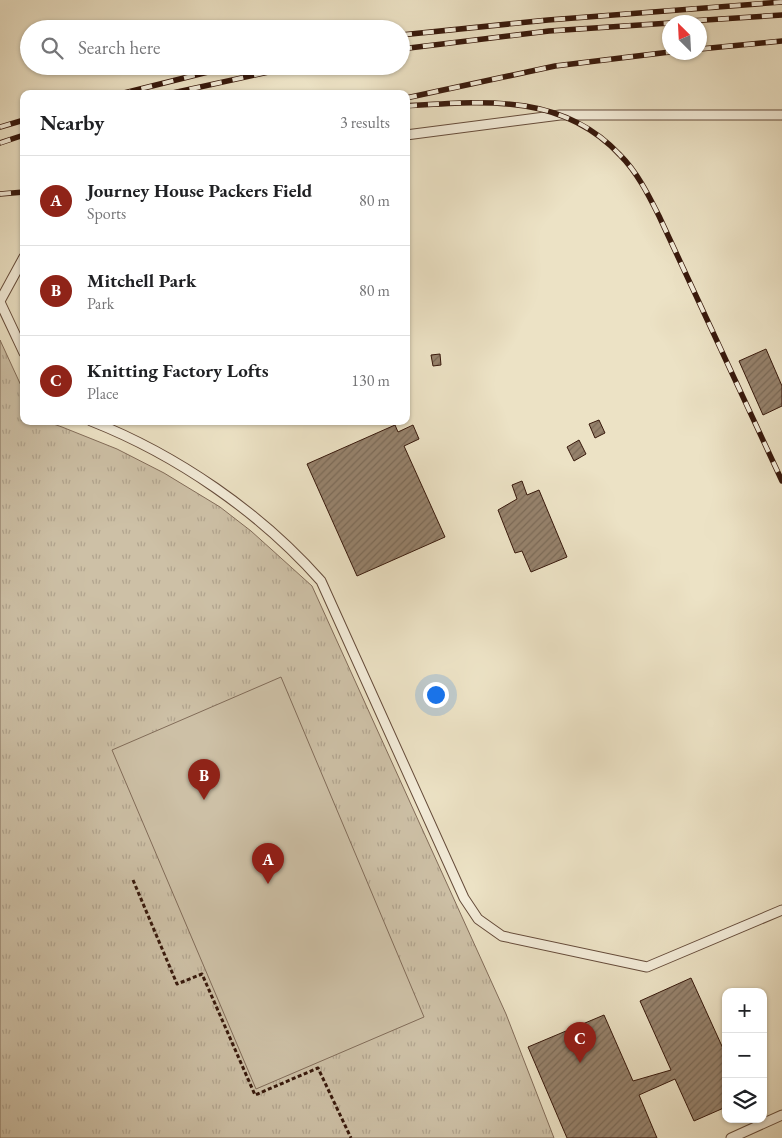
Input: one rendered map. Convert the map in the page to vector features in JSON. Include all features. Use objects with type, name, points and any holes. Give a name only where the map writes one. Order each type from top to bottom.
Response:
[{"type":"lane","points":[[410,134],[560,115],[782,115]]},
{"type":"lane","points":[[20,264],[0,302],[20,344]]},
{"type":"lane","points":[[99,425],[167,458],[236,503],[292,549],[321,581],[464,898],[478,919],[502,936],[647,967],[782,910]]},
{"type":"lane","points":[[731,1138],[782,1115]]},
{"type":"path","points":[[133,880],[177,984],[202,974],[254,1095],[318,1068],[351,1138]]},
{"type":"green space","points":[[0,340],[20,383],[20,425],[56,425],[117,449],[164,473],[220,507],[251,531],[312,586],[506,1014],[554,1138],[0,1138]]},
{"type":"green space","points":[[281,677],[424,1017],[256,1089],[112,750]]},
{"type":"building","points":[[766,349],[782,386],[782,406],[763,415],[739,361]]},
{"type":"building","points":[[440,354],[441,365],[433,366],[431,355]]},
{"type":"building","points":[[599,420],[605,433],[595,438],[589,424]]},
{"type":"building","points":[[395,425],[398,432],[413,425],[419,439],[404,446],[445,537],[357,576],[307,464]]},
{"type":"building","points":[[579,440],[586,454],[574,461],[567,447]]},
{"type":"building","points":[[522,481],[527,495],[539,490],[567,557],[531,572],[522,551],[515,553],[498,510],[517,499],[512,485]]},
{"type":"building","points":[[691,978],[722,1046],[722,1109],[694,1121],[675,1079],[639,1095],[657,1138],[567,1138],[528,1047],[604,1015],[633,1081],[671,1070],[640,1001]]},
{"type":"railway","points":[[410,34],[548,20],[782,2]]},
{"type":"railway","points":[[707,20],[782,15]]},
{"type":"railway","points":[[410,48],[549,31],[662,24]]},
{"type":"railway","points":[[707,48],[782,41]]},
{"type":"railway","points":[[410,97],[555,66],[662,53]]},
{"type":"railway","points":[[136,90],[196,75]]},
{"type":"railway","points":[[186,90],[255,75]]},
{"type":"railway","points":[[410,106],[493,103],[520,105],[547,111],[573,120],[597,135],[620,155],[637,176],[659,216],[782,481]]},
{"type":"railway","points":[[0,127],[20,121]]},
{"type":"railway","points":[[0,143],[20,136]]},
{"type":"railway","points":[[0,194],[20,192]]},
{"type":"place","name":"Mitchell Park","points":[[204,800]]},
{"type":"place","name":"Journey House Packers Field","points":[[268,884]]},
{"type":"place","name":"Knitting Factory Lofts","points":[[580,1063]]}]
